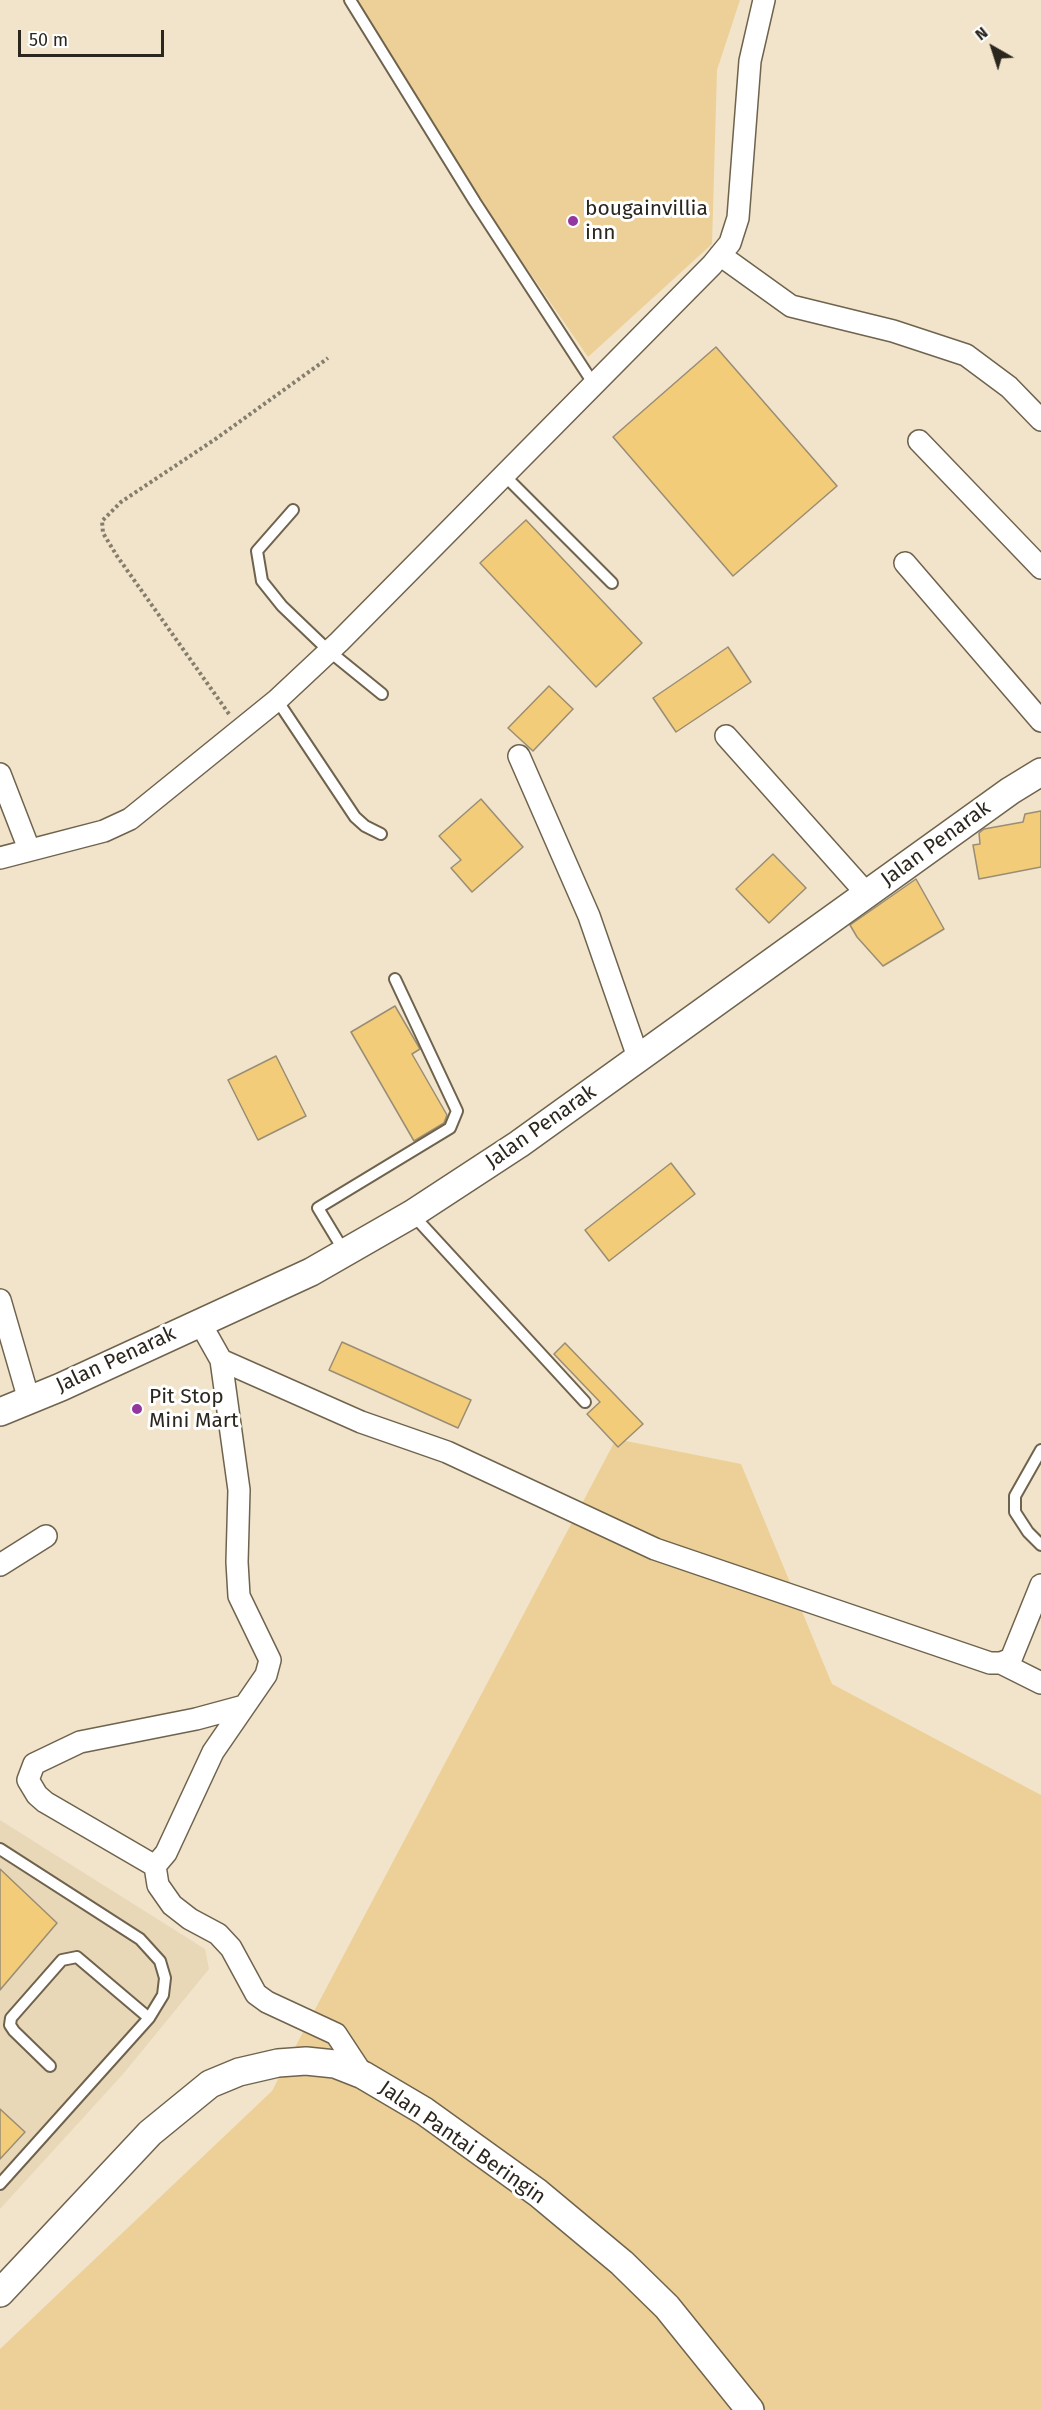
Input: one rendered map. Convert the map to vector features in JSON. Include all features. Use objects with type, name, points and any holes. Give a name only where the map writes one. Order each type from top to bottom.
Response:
[{"type":"street","points":[[0,858],[104,831],[130,819],[277,700],[329,651],[593,383],[685,295],[730,243],[738,218],[750,61],[764,0]]},
{"type":"street","points":[[720,255],[791,306],[893,331],[966,355],[1009,387],[1041,420]]},
{"type":"street","points":[[919,441],[1041,568]]},
{"type":"street","points":[[905,563],[1041,721]]},
{"type":"street","points":[[726,736],[867,894]]},
{"type":"street","points":[[519,756],[588,916],[638,1057]]},
{"type":"street","name":"Jalan Penarak","points":[[0,1412],[311,1272],[412,1214],[519,1144],[1010,791],[1041,772]]},
{"type":"street","points":[[0,774],[29,849]]},
{"type":"street","points":[[0,1300],[29,1400]]},
{"type":"street","points":[[199,1322],[221,1360],[239,1490],[237,1562],[239,1596],[270,1660],[266,1675],[213,1752],[166,1853],[155,1866],[158,1885],[172,1905],[190,1919],[218,1934],[231,1948],[256,1994],[267,2002],[336,2034],[363,2075]]},
{"type":"street","points":[[221,1360],[362,1422],[447,1452],[655,1549],[990,1662],[1001,1663],[1041,1683]]},
{"type":"street","points":[[0,1565],[46,1536]]},
{"type":"street","points":[[1001,1663],[1011,1659],[1041,1585]]},
{"type":"street","points":[[155,1866],[45,1802],[37,1795],[28,1780],[34,1764],[80,1742],[244,1707]]},
{"type":"street","name":"Jalan Pantai Beringin","points":[[0,2293],[150,2133],[210,2084],[239,2072],[278,2063],[306,2061],[335,2064],[363,2075],[424,2111],[529,2187],[622,2263],[667,2307],[750,2410]]},
{"type":"lane","points":[[350,0],[475,202],[593,383]]},
{"type":"lane","points":[[503,474],[612,583]]},
{"type":"lane","points":[[293,510],[257,551],[262,581],[282,606],[329,651],[382,694]]},
{"type":"lane","points":[[277,700],[355,817],[365,826],[381,834]]},
{"type":"lane","points":[[345,1253],[318,1208],[450,1128],[457,1111],[395,979]]},
{"type":"lane","points":[[412,1214],[585,1402]]},
{"type":"lane","points":[[1041,1450],[1015,1496],[1015,1512],[1028,1532],[1041,1545]]},
{"type":"lane","points":[[0,1849],[140,1939],[160,1961],[165,1978],[163,1995],[150,2018],[0,2184]]},
{"type":"lane","points":[[50,2066],[10,2025],[11,2018],[62,1960],[77,1957],[150,2018]]},
{"type":"path","points":[[240,730],[117,556],[103,533],[102,521],[120,502],[218,438],[328,358]]},
{"type":"shaded area","points":[[342,0],[740,0],[717,70],[712,244],[588,357]]},
{"type":"shaded area","points":[[616,1439],[741,1464],[832,1684],[1041,1795],[1041,2410],[0,2410],[0,2349],[272,2091]]},
{"type":"shaded area","points":[[0,1820],[205,1949],[209,1969],[124,2073],[0,2209]]},
{"type":"building","points":[[716,347],[837,486],[733,576],[613,437]]},
{"type":"building","points":[[526,520],[642,643],[596,687],[480,563]]},
{"type":"building","points":[[728,647],[751,682],[676,732],[653,698]]},
{"type":"building","points":[[549,686],[573,709],[533,751],[508,728]]},
{"type":"building","points":[[481,799],[523,847],[472,892],[451,868],[461,860],[439,836]]},
{"type":"building","points":[[1041,811],[1041,867],[979,879],[973,845],[980,844],[979,833],[984,829],[1023,822],[1025,814]]},
{"type":"building","points":[[773,854],[806,888],[769,923],[736,889]]},
{"type":"building","points":[[916,879],[944,929],[883,966],[857,937],[850,925]]},
{"type":"building","points":[[395,1006],[420,1049],[412,1054],[447,1115],[444,1123],[414,1141],[351,1032]]},
{"type":"building","points":[[276,1056],[306,1116],[258,1140],[228,1080]]},
{"type":"building","points":[[671,1163],[695,1194],[609,1261],[585,1230]]},
{"type":"building","points":[[342,1342],[471,1400],[458,1428],[329,1370]]},
{"type":"building","points":[[565,1343],[643,1424],[618,1447],[587,1414],[600,1402],[554,1354]]},
{"type":"building","points":[[0,1869],[57,1923],[0,1990]]},
{"type":"building","points":[[0,2109],[25,2132],[0,2159]]},
{"type":"place","name":"bougainvillia inn","points":[[573,221]]},
{"type":"place","name":"Pit Stop Mini Mart","points":[[137,1409]]}]
